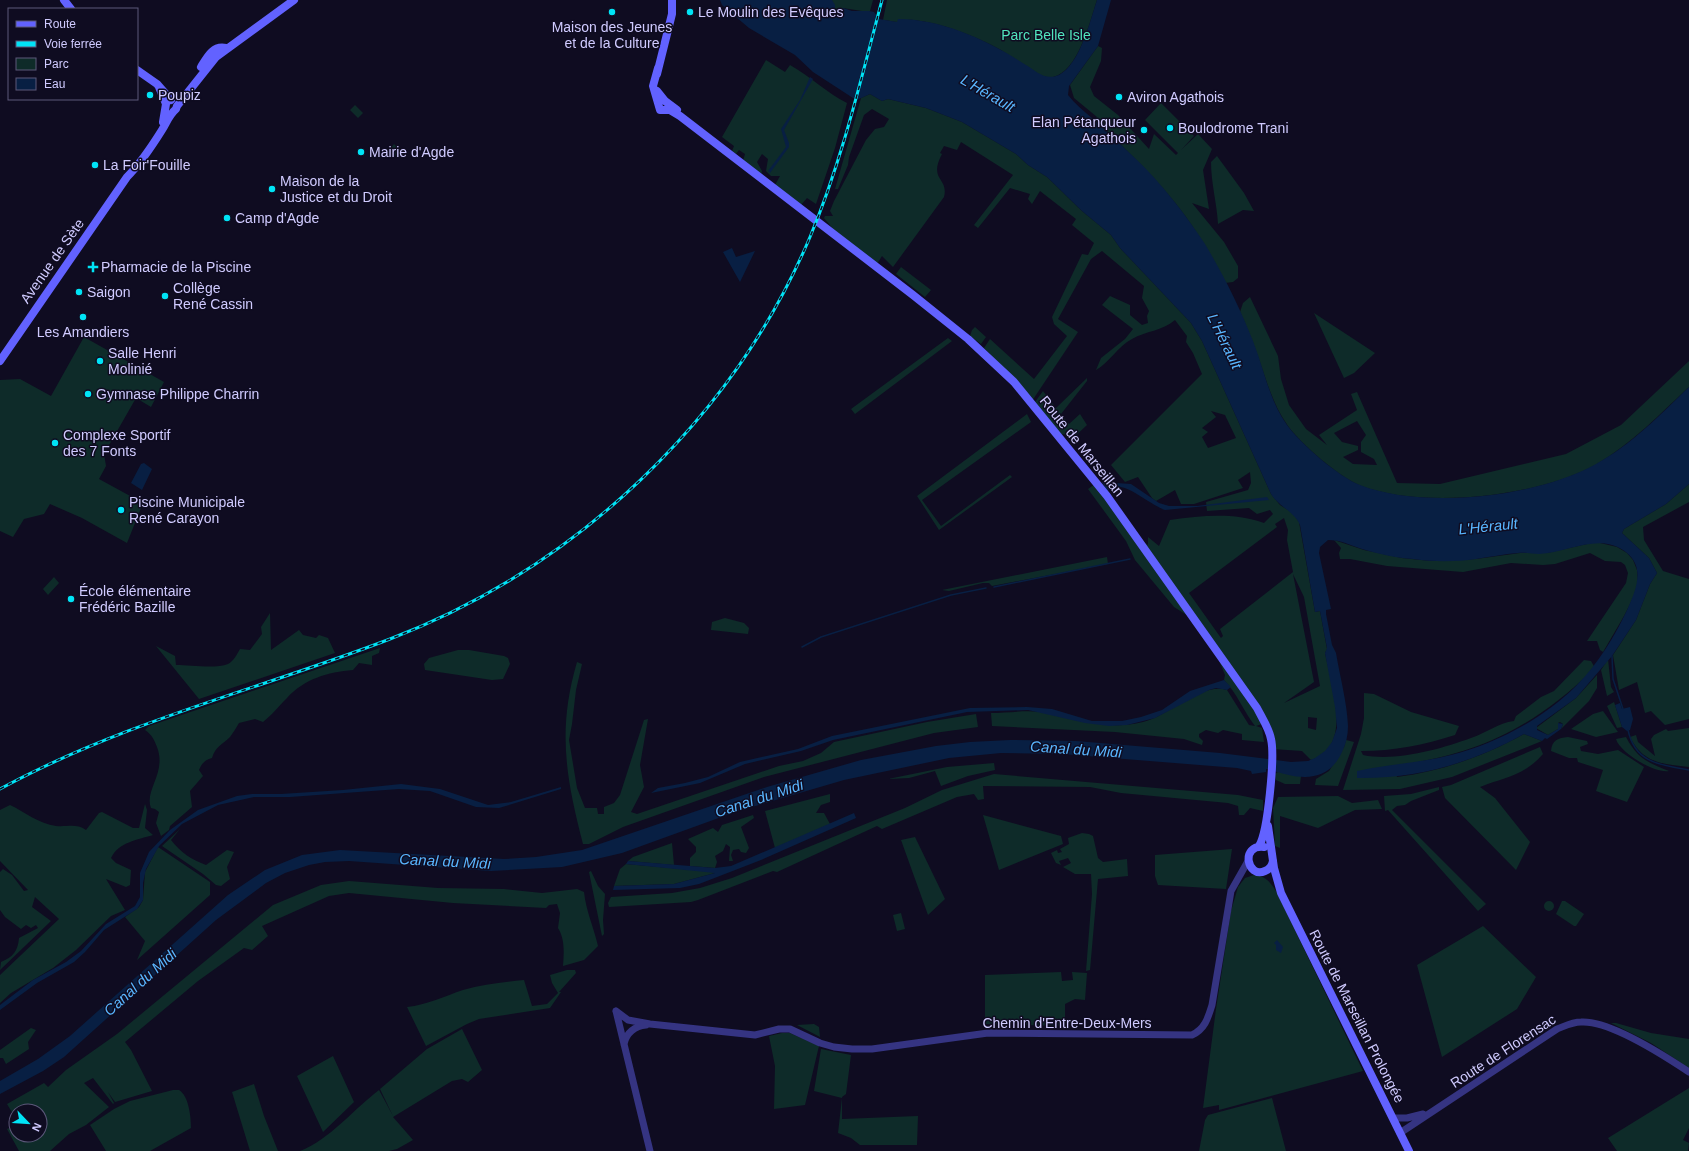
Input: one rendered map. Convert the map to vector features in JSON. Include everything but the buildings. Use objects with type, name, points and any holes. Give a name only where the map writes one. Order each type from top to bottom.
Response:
[{"type":"main road","points":[[64,0],[70,8]]},
{"type":"main road","name":"Avenue de Sète","points":[[0,361],[127,177],[135,169],[159,135],[171,105],[226,48],[294,0]]},
{"type":"main road","name":"Route de Marseillan","points":[[672,0],[672,14],[654,86],[664,105],[726,150],[968,339],[1014,382],[1107,496],[1257,708],[1266,724],[1273,749],[1271,778]]},
{"type":"main road","name":"Avenue de Sète","points":[[171,105],[183,94],[212,51],[221,47],[226,48]]},
{"type":"main road","points":[[138,71],[159,87],[171,105]]},
{"type":"main road","name":"Route de Marseillan Prolongée","points":[[1259,846],[1264,833],[1271,778]]},
{"type":"main road","name":"Route de Marseillan Prolongée","points":[[1269,799],[1268,830],[1274,868],[1281,893]]},
{"type":"main road","points":[[1259,846],[1267,848],[1273,857],[1270,868],[1260,871],[1251,867],[1248,861],[1251,852],[1259,846]]},
{"type":"main road","name":"Route de Marseillan Prolongée","points":[[1260,871],[1268,874],[1281,893],[1394,1118],[1409,1151]]},
{"type":"street","name":"Chemin d'Entre-Deux-Mers","points":[[620,1029],[630,1022],[638,1022],[755,1035],[780,1029],[790,1030],[820,1043],[834,1047],[852,1049],[872,1049],[988,1033],[1192,1035],[1200,1032],[1204,1026],[1212,1005],[1231,891],[1248,861]]},
{"type":"street","points":[[1231,891],[1244,876],[1260,871]]},
{"type":"street","name":"Chemin d'Entre-Deux-Mers","points":[[620,1029],[616,1011],[622,1016],[638,1022]]},
{"type":"street","name":"Route de Florensac","points":[[1400,1133],[1557,1029],[1571,1023],[1599,1023],[1657,1052],[1689,1072]]},
{"type":"street","name":"Chemin d'Entre-Deux-Mers","points":[[620,1029],[628,1032],[650,1024]]},
{"type":"street","points":[[620,1029],[650,1151]]},
{"type":"street","points":[[624,1044],[628,1035],[634,1030]]},
{"type":"street","name":"Route de Florensac","points":[[1394,1118],[1414,1116],[1439,1107]]},
{"type":"green space","points":[[832,0],[873,0],[870,11],[868,12],[843,8],[834,11]]},
{"type":"green space","name":"Parc Belle Isle","points":[[887,0],[1097,0],[1087,32],[1076,56],[1062,73],[1053,77],[1047,77],[1025,67],[999,49],[957,30],[924,22],[909,20],[898,22],[883,20]]},
{"type":"green space","points":[[1098,46],[1102,48],[1101,61],[1090,87],[1094,96],[1118,115],[1149,149],[1154,134],[1176,155],[1178,153],[1145,120],[1161,103],[1194,136],[1181,150],[1198,134],[1212,149],[1203,170],[1209,209],[1192,203],[1224,242],[1238,266],[1238,278],[1233,282],[1225,283],[1197,233],[1176,204],[1154,178],[1131,154],[1094,120],[1097,117],[1074,98],[1070,85]]},
{"type":"green space","points":[[766,60],[785,72],[790,65],[847,103],[835,148],[816,204],[807,198],[801,205],[775,185],[780,176],[771,176],[766,171],[768,159],[762,154],[757,162],[762,171],[761,175],[743,161],[745,154],[739,150],[736,154],[732,151],[734,146],[722,137]]},
{"type":"green space","points":[[870,94],[882,101],[888,99],[926,108],[962,122],[1016,154],[1028,165],[1047,177],[1082,211],[1111,235],[1120,248],[1191,323],[1202,341],[1271,494],[1280,505],[1293,513],[1299,522],[1315,612],[1320,611],[1327,649],[1325,653],[1335,697],[1336,729],[1332,742],[1324,753],[1311,760],[1302,751],[1273,749],[1265,723],[1256,726],[1262,728],[1264,742],[1242,740],[1242,734],[1223,730],[1218,733],[1206,730],[1199,734],[1199,737],[1203,741],[1202,745],[1184,739],[1115,732],[992,726],[991,713],[1028,711],[1054,714],[1102,724],[1128,725],[1153,719],[1196,695],[1217,689],[1227,690],[1249,725],[1255,726],[1229,685],[1224,680],[1225,675],[1216,653],[1193,619],[1174,607],[1135,560],[1126,541],[1088,489],[1095,484],[1142,541],[1148,545],[1148,537],[1159,546],[1170,520],[1206,516],[1228,516],[1240,517],[1264,523],[1273,514],[1270,510],[1257,514],[1249,508],[1207,511],[1206,502],[1248,490],[1251,483],[1250,472],[1238,480],[1243,488],[1194,504],[1181,504],[1175,490],[1156,501],[1152,498],[1138,477],[1125,482],[1111,465],[1202,374],[1193,353],[1186,342],[1187,336],[1175,320],[1170,324],[1137,336],[1127,342],[1106,363],[1096,370],[1101,358],[1125,339],[1133,329],[1102,305],[1110,296],[1130,305],[1130,315],[1142,325],[1148,323],[1147,316],[1149,311],[1142,298],[1144,286],[1102,251],[1091,259],[1058,319],[1078,332],[1032,401],[1010,374],[984,348],[990,339],[1034,379],[1067,336],[1054,324],[1052,317],[1082,254],[1088,255],[1094,243],[1072,225],[1076,219],[1040,191],[1032,204],[1028,199],[1030,194],[1010,188],[978,228],[974,225],[1013,175],[961,142],[957,150],[944,146],[940,153],[942,154],[937,169],[944,186],[944,197],[893,267],[882,256],[877,264],[834,230],[824,218],[825,216],[833,216],[830,211],[834,201],[866,140],[875,129],[884,127],[889,119],[872,109],[864,115],[849,157],[848,165],[838,189],[835,189],[861,98]],"holes":[[[1211,411],[1225,415],[1236,438],[1208,448],[1202,437],[1208,432],[1202,428],[1216,417]],[[1284,518],[1288,530],[1287,540],[1293,572],[1220,629],[1223,636],[1221,638],[1189,593],[1277,527],[1275,524]],[[1293,574],[1304,597],[1320,686],[1284,703],[1314,682]],[[1308,717],[1317,718],[1316,730],[1308,728]]]},
{"type":"green space","points":[[355,105],[363,113],[358,118],[350,110]]},
{"type":"green space","points":[[394,144],[403,153],[398,158],[389,150]]},
{"type":"green space","points":[[1217,156],[1244,193],[1254,211],[1243,210],[1218,224],[1211,162]]},
{"type":"green space","points":[[901,267],[931,290],[925,297],[896,274]]},
{"type":"green space","points":[[1250,297],[1278,356],[1281,379],[1289,405],[1306,429],[1327,445],[1319,435],[1357,410],[1351,394],[1357,392],[1397,483],[1440,484],[1566,454],[1621,425],[1689,361],[1689,387],[1622,447],[1597,464],[1573,475],[1544,485],[1513,492],[1480,496],[1446,498],[1414,497],[1385,493],[1359,485],[1341,475],[1302,442],[1282,418],[1240,312],[1243,303]],"holes":[[[1357,421],[1366,435],[1361,442],[1361,452],[1374,459],[1377,465],[1353,464],[1343,457],[1358,450],[1358,446],[1342,442],[1334,433]]]},
{"type":"green space","points":[[1314,313],[1375,353],[1354,373],[1344,378]]},
{"type":"green space","points":[[975,327],[986,337],[981,344],[970,336]]},
{"type":"green space","name":"Complexe Sportif des 7 Fonts","points":[[84,337],[164,382],[151,407],[136,398],[104,454],[106,466],[99,479],[143,503],[127,543],[82,518],[50,504],[44,514],[24,519],[13,537],[0,531],[0,380],[20,379],[51,396]]},
{"type":"green space","points":[[948,338],[952,341],[855,414],[851,409]]},
{"type":"green space","points":[[1087,378],[1087,381],[1061,414],[1069,424],[1080,414],[1087,425],[1070,441],[1064,434],[1060,435],[1035,402],[1043,391],[1056,408]]},
{"type":"green space","points":[[1027,414],[1031,422],[922,500],[941,526],[1010,475],[1012,477],[939,530],[917,496]]},
{"type":"green space","points":[[1689,484],[1689,502],[1643,527],[1644,540],[1663,571],[1689,579],[1689,719],[1665,725],[1651,711],[1645,713],[1637,682],[1619,690],[1613,655],[1636,620],[1650,584],[1657,573],[1649,558],[1622,533],[1624,529],[1666,504]]},
{"type":"green space","points":[[1334,540],[1364,550],[1402,558],[1431,561],[1476,559],[1520,553],[1547,553],[1596,542],[1617,547],[1627,553],[1633,560],[1637,570],[1638,582],[1634,596],[1624,616],[1603,652],[1600,650],[1597,641],[1587,641],[1626,583],[1628,573],[1625,565],[1621,562],[1605,561],[1590,553],[1555,564],[1543,565],[1511,563],[1463,572],[1387,566],[1350,559],[1340,559],[1339,553],[1341,548]]},
{"type":"green space","points":[[1107,557],[1108,564],[992,586],[989,583],[983,583],[949,591],[942,590]]},
{"type":"green space","points":[[54,577],[59,583],[48,595],[43,589]]},
{"type":"green space","points":[[270,613],[271,650],[299,630],[303,635],[316,638],[319,635],[328,638],[335,653],[199,699],[156,646],[175,656],[176,665],[210,667],[228,664],[232,661],[240,649],[250,650],[262,634],[261,627]]},
{"type":"green space","points":[[725,618],[744,623],[749,628],[748,634],[711,630],[712,622]]},
{"type":"green space","points":[[380,648],[379,653],[372,656],[372,665],[359,663],[353,670],[326,675],[309,681],[294,691],[263,722],[255,719],[239,723],[230,737],[217,748],[212,758],[206,761],[200,768],[199,770],[203,776],[190,791],[192,807],[161,836],[156,823],[159,812],[151,808],[150,801],[150,795],[158,773],[159,756],[154,739],[145,730],[149,726]]},
{"type":"green space","points":[[458,650],[469,650],[504,656],[508,658],[510,664],[503,679],[492,680],[425,670],[424,664],[429,658]]},
{"type":"green space","points":[[1608,659],[1611,687],[1614,692],[1607,696],[1601,670]]},
{"type":"green space","points":[[1584,660],[1591,661],[1595,668],[1572,689],[1527,722],[1479,746],[1424,761],[1394,766],[1397,777],[1431,771],[1463,762],[1524,734],[1542,741],[1452,777],[1400,789],[1343,790],[1361,734],[1364,718],[1364,693],[1374,694],[1411,712],[1459,726],[1455,735],[1432,742],[1397,749],[1361,751],[1363,755],[1376,757],[1403,756],[1432,750],[1459,742],[1508,722],[1514,721],[1516,716],[1541,697],[1554,691]]},
{"type":"green space","points":[[577,662],[582,664],[576,690],[569,740],[577,788],[585,808],[597,808],[598,814],[604,814],[604,807],[614,803],[620,795],[644,720],[648,719],[640,765],[644,787],[631,812],[637,814],[779,766],[803,761],[821,753],[834,742],[927,722],[976,714],[978,727],[934,733],[764,777],[623,827],[589,844],[583,844],[572,797],[566,754],[567,710]]},
{"type":"green space","points":[[1597,675],[1597,688],[1589,701],[1561,729],[1563,724],[1560,722],[1558,723],[1558,729],[1548,735],[1536,728],[1576,698]]},
{"type":"green space","points":[[1614,702],[1622,727],[1617,728],[1607,706]]},
{"type":"green space","points":[[1603,711],[1618,732],[1596,737],[1571,729],[1593,714]]},
{"type":"green space","points":[[1689,728],[1689,767],[1670,765],[1654,761],[1635,746],[1630,737],[1636,735],[1638,742],[1655,756],[1651,739],[1654,735],[1666,729],[1668,731]]},
{"type":"green space","points":[[1568,737],[1587,741],[1588,744],[1580,747],[1581,751],[1598,754],[1618,750],[1644,767],[1627,802],[1596,791],[1603,770],[1578,762],[1577,758],[1569,758],[1551,751],[1556,740]]},
{"type":"green space","points":[[1626,737],[1634,750],[1644,759],[1669,771],[1663,771],[1647,766],[1630,756],[1616,739]]},
{"type":"green space","points":[[1346,740],[1354,742],[1338,786],[1315,785],[1316,779],[1329,771],[1344,747]]},
{"type":"green space","points":[[1540,747],[1543,754],[1529,767],[1514,775],[1480,787],[1495,798],[1530,842],[1516,870],[1445,798],[1442,787],[1451,785]]},
{"type":"green space","points":[[994,763],[995,770],[968,776],[941,786],[935,771],[909,778],[888,779],[947,767]]},
{"type":"green space","points":[[1279,771],[1301,776],[1300,784],[1285,784],[1276,780],[1275,774]]},
{"type":"green space","points":[[994,774],[1238,795],[1263,800],[1263,811],[1250,808],[1244,815],[1239,815],[1238,806],[1228,803],[1121,793],[1090,787],[983,786],[984,799],[978,800],[974,794],[957,797],[882,829],[877,826],[777,872],[773,871],[698,900],[691,902],[609,907],[608,903],[611,897],[672,893],[700,888],[732,878],[905,808],[942,790]]},
{"type":"green space","points":[[1439,787],[1439,790],[1411,801],[1405,805],[1397,806],[1392,810],[1486,904],[1478,911],[1388,810],[1385,811],[1384,796],[1411,794]]},
{"type":"green space","points":[[830,794],[830,802],[821,805],[816,813],[824,813],[830,824],[775,848],[765,811]]},
{"type":"green space","points":[[1338,796],[1352,803],[1378,800],[1382,809],[1355,810],[1318,828],[1280,816],[1280,848],[1275,846],[1273,808],[1278,797]]},
{"type":"green space","points":[[145,804],[147,810],[145,828],[153,835],[129,842],[119,848],[111,858],[116,863],[131,870],[130,885],[126,887],[106,879],[125,910],[111,916],[76,950],[53,968],[11,993],[0,1003],[0,975],[59,919],[35,897],[32,907],[51,921],[0,970],[1,962],[12,956],[16,950],[19,938],[38,928],[36,925],[31,928],[26,925],[21,929],[5,917],[0,910],[0,872],[3,869],[12,875],[24,891],[28,890],[0,861],[0,810],[10,805],[50,825],[75,826],[86,830],[99,813],[102,812],[133,828],[139,828]]},
{"type":"green space","points":[[753,815],[754,818],[741,827],[749,848],[746,853],[741,852],[739,849],[733,850],[731,855],[733,861],[729,861],[730,847],[726,844],[723,851],[715,856],[717,862],[715,868],[690,866],[690,858],[696,852],[696,847],[688,839],[713,828],[718,832],[722,825]]},
{"type":"green space","points":[[983,815],[1061,836],[1063,844],[999,870]]},
{"type":"green space","points":[[180,829],[171,840],[183,852],[201,863],[206,865],[227,850],[234,852],[227,867],[230,879],[221,886],[216,885],[203,874],[162,846]]},
{"type":"green space","points":[[1082,833],[1093,836],[1098,858],[1103,862],[1127,859],[1128,876],[1098,879],[1090,970],[1086,971],[1092,894],[1091,874],[1075,874],[1063,867],[1071,863],[1068,858],[1059,861],[1061,865],[1056,863],[1051,853],[1057,850],[1058,853],[1062,852],[1060,849],[1069,844],[1068,838]]},
{"type":"green space","points":[[915,837],[945,899],[928,915],[901,840]]},
{"type":"green space","points":[[672,843],[674,865],[628,861],[633,857]]},
{"type":"green space","points":[[158,847],[210,882],[210,895],[137,960],[145,941],[125,917],[139,907],[143,900],[145,872]]},
{"type":"green space","points":[[1232,849],[1226,889],[1158,885],[1155,876],[1155,855]]},
{"type":"green space","points":[[626,864],[715,873],[674,884],[614,886],[620,869]]},
{"type":"green space","points":[[591,871],[598,886],[605,894],[603,920],[604,934],[602,936],[589,872]]},
{"type":"green space","points":[[1254,875],[1267,880],[1276,891],[1363,1071],[1219,1110],[1219,1105],[1203,1108],[1231,911],[1238,887],[1245,878]]},
{"type":"green space","points":[[349,881],[438,888],[504,889],[542,893],[577,889],[584,892],[586,906],[598,946],[584,960],[563,966],[564,946],[558,928],[560,913],[557,904],[549,905],[546,908],[453,903],[349,893],[329,896],[262,926],[268,936],[252,950],[244,948],[198,981],[125,1042],[131,1050],[152,1091],[115,1102],[108,1092],[114,1103],[113,1104],[93,1078],[84,1083],[109,1107],[86,1125],[69,1134],[50,1151],[19,1151],[15,1143],[48,1143],[48,1103],[9,1103],[44,1083],[48,1087],[66,1070],[117,1034],[273,905],[321,885]]},
{"type":"green space","points":[[1547,901],[1551,901],[1554,906],[1551,911],[1547,911],[1544,908],[1544,904]]},
{"type":"green space","points":[[1562,901],[1565,901],[1584,914],[1576,926],[1556,914]]},
{"type":"green space","points":[[901,913],[905,929],[897,931],[893,915]]},
{"type":"green space","points":[[1483,926],[1536,977],[1517,1009],[1442,1057],[1417,965]]},
{"type":"green space","points":[[567,970],[575,970],[576,973],[559,992],[561,992],[550,1008],[479,1019],[426,1046],[407,1007],[429,1002],[471,988],[524,980],[532,1006],[547,1004],[558,993],[552,983],[550,975]]},
{"type":"green space","points":[[1061,972],[1062,981],[1073,980],[1072,972],[1087,973],[1085,1000],[1075,999],[1065,1004],[1065,1026],[985,1024],[985,975]]},
{"type":"green space","points":[[1611,1023],[1616,1023],[1651,1033],[1689,1039],[1689,1068],[1651,1043]]},
{"type":"green space","points":[[814,1024],[819,1027],[820,1037],[797,1025]]},
{"type":"green space","points":[[31,1028],[36,1030],[28,1042],[29,1049],[6,1064],[3,1058],[0,1058],[0,1050]]},
{"type":"green space","points":[[462,1029],[482,1070],[468,1082],[462,1079],[452,1081],[393,1117],[413,1140],[397,1149],[389,1151],[300,1151],[321,1140],[379,1090],[393,1116],[380,1089],[427,1049]]},
{"type":"green space","points":[[790,1033],[819,1046],[805,1105],[774,1109],[775,1066],[769,1036]]},
{"type":"green space","points":[[821,1049],[851,1055],[846,1094],[842,1098],[814,1091]]},
{"type":"green space","points":[[333,1056],[354,1102],[323,1132],[297,1076]]},
{"type":"green space","points":[[254,1084],[264,1116],[278,1151],[250,1151],[232,1092]]},
{"type":"green space","points":[[1689,1088],[1689,1128],[1683,1140],[1689,1143],[1688,1151],[1617,1151],[1608,1138]]},
{"type":"green space","points":[[173,1090],[179,1090],[185,1097],[190,1113],[191,1128],[150,1151],[106,1151],[90,1125],[114,1109],[130,1101]]},
{"type":"green space","points":[[842,1098],[842,1119],[918,1116],[917,1145],[860,1145],[851,1138],[838,1133]]},
{"type":"green space","points":[[1272,1098],[1286,1151],[1199,1151],[1205,1120],[1208,1115]]},
{"type":"water","points":[[720,0],[832,0],[835,5],[835,11],[843,8],[852,11],[869,11],[874,12],[879,19],[897,22],[898,19],[915,20],[932,23],[949,27],[981,40],[1012,56],[1041,74],[1054,77],[1059,75],[1073,62],[1083,41],[1097,0],[1111,0],[1098,46],[1069,86],[1068,95],[1156,179],[1182,211],[1205,244],[1225,279],[1243,316],[1271,395],[1287,425],[1301,441],[1331,468],[1360,485],[1386,493],[1416,497],[1447,498],[1512,492],[1543,485],[1572,475],[1596,464],[1621,448],[1668,408],[1689,387],[1689,484],[1666,504],[1624,529],[1622,533],[1649,558],[1657,573],[1650,584],[1636,620],[1612,656],[1576,698],[1537,726],[1537,730],[1548,735],[1558,729],[1558,723],[1563,724],[1561,729],[1547,739],[1545,738],[1542,741],[1524,734],[1484,753],[1444,767],[1401,776],[1357,778],[1357,771],[1439,758],[1468,750],[1518,729],[1549,709],[1576,686],[1592,668],[1605,649],[1631,601],[1636,587],[1637,572],[1633,559],[1627,553],[1617,547],[1606,544],[1595,543],[1550,553],[1521,553],[1468,560],[1445,561],[1394,557],[1368,551],[1341,542],[1328,540],[1320,547],[1319,553],[1331,609],[1326,610],[1326,614],[1332,645],[1336,653],[1346,708],[1348,729],[1345,746],[1336,763],[1320,775],[1300,777],[1268,769],[1266,769],[1266,772],[1252,774],[1251,771],[1237,768],[1062,754],[1001,753],[949,758],[844,780],[738,811],[622,853],[562,867],[491,871],[349,861],[325,862],[309,865],[285,873],[266,883],[216,920],[64,1057],[43,1071],[0,1094],[0,1081],[38,1059],[70,1036],[228,895],[265,870],[302,855],[340,850],[504,859],[536,857],[582,850],[767,787],[861,760],[936,746],[970,742],[1010,740],[1076,741],[1220,753],[1291,762],[1308,761],[1315,758],[1325,751],[1332,742],[1337,728],[1335,707],[1325,653],[1327,648],[1320,611],[1315,612],[1300,525],[1294,516],[1271,494],[1202,341],[1191,323],[1120,248],[1111,235],[1082,211],[1047,177],[1028,165],[1016,154],[962,122],[926,108],[888,99],[882,101],[870,94],[859,99],[853,98],[813,72],[795,55],[749,28],[722,5]]},
{"type":"water","points":[[810,77],[813,79],[784,130],[789,147],[770,173],[768,171],[786,147],[781,129],[800,100]]},
{"type":"water","points":[[732,248],[736,257],[755,251],[740,282],[723,252]]},
{"type":"water","points":[[144,463],[152,469],[142,490],[131,483],[141,464]]},
{"type":"water","points":[[1102,482],[1131,484],[1159,503],[1169,506],[1197,506],[1267,497],[1269,500],[1165,510],[1134,492],[1121,487],[1116,487],[1107,491]]},
{"type":"water","points":[[1224,680],[1231,687],[1227,690],[1216,688],[1209,690],[1155,718],[1127,725],[1109,726],[1085,723],[1028,710],[967,712],[833,740],[801,751],[745,764],[700,783],[651,793],[658,788],[708,777],[740,762],[798,749],[832,736],[970,708],[1027,707],[1052,709],[1092,721],[1122,721],[1162,710],[1190,691]]},
{"type":"water","points":[[1620,703],[1622,709],[1630,707],[1633,719],[1630,730],[1627,731],[1622,727],[1615,705]]},
{"type":"water","points":[[401,784],[440,789],[488,805],[511,802],[561,787],[561,789],[499,808],[476,807],[430,791],[399,789],[290,797],[254,797],[218,805],[182,824],[159,846],[146,869],[143,883],[143,900],[137,909],[104,930],[74,962],[37,983],[0,1010],[0,1005],[33,980],[66,962],[81,951],[106,924],[135,906],[140,897],[140,873],[149,852],[170,830],[198,810],[237,796],[252,794],[281,794],[343,790]]},
{"type":"water","points":[[854,813],[856,818],[761,860],[699,884],[680,888],[613,890],[614,886],[674,884],[715,873],[626,864],[628,861],[715,868],[731,866]]},
{"type":"water","points":[[1277,940],[1283,947],[1281,953],[1276,950],[1276,945],[1274,943]]},
{"type":"waterway","points":[[994,587],[1130,559]]},
{"type":"waterway","points":[[802,647],[821,637],[951,595],[986,588]]},
{"type":"waterway","points":[[1612,656],[1613,679],[1623,709]]},
{"type":"waterway","points":[[1628,730],[1631,741],[1643,756],[1659,764],[1689,770]]},
{"type":"railway","points":[[0,789],[47,765],[143,725],[390,639],[458,609],[523,572],[584,529],[641,480],[692,425],[738,367],[777,304],[810,237],[832,179],[850,120],[882,0]]},
{"type":"place","name":"Maison des Jeunes et de la Culture","points":[[612,12]]},
{"type":"place","name":"Le Moulin des Evêques","points":[[690,12]]},
{"type":"place","name":"Poupiz","points":[[150,95]]},
{"type":"place","name":"Aviron Agathois","points":[[1119,97]]},
{"type":"place","name":"Boulodrome Trani","points":[[1170,128]]},
{"type":"place","name":"Elan Pétanqueur Agathois","points":[[1144,130]]},
{"type":"place","name":"Mairie d'Agde","points":[[361,152]]},
{"type":"place","name":"La Foir'Fouille","points":[[95,165]]},
{"type":"place","name":"Maison de la Justice et du Droit","points":[[272,189]]},
{"type":"place","name":"Camp d'Agde","points":[[227,218]]},
{"type":"place","name":"Pharmacie de la Piscine","points":[[93,267]]},
{"type":"place","name":"Saigon","points":[[79,292]]},
{"type":"place","name":"Collège René Cassin","points":[[165,296]]},
{"type":"place","name":"Les Amandiers","points":[[83,317]]},
{"type":"place","name":"Salle Henri Molinié","points":[[100,361]]},
{"type":"place","name":"Gymnase Philippe Charrin","points":[[88,394]]},
{"type":"place","name":"Complexe Sportif des 7 Fonts","points":[[55,443]]},
{"type":"place","name":"Piscine Municipale René Carayon","points":[[121,510]]},
{"type":"place","name":"École élémentaire Frédéric Bazille","points":[[71,599]]},
{"type":"water label","name":"L'Hérault","points":[[988,93]]},
{"type":"water label","name":"L'Hérault","points":[[1225,341]]},
{"type":"water label","name":"L'Hérault","points":[[1488,526]]},
{"type":"water label","name":"Canal du Midi","points":[[1076,749]]},
{"type":"water label","name":"Canal du Midi","points":[[759,798]]},
{"type":"water label","name":"Canal du Midi","points":[[445,861]]},
{"type":"water label","name":"Canal du Midi","points":[[140,982]]}]
